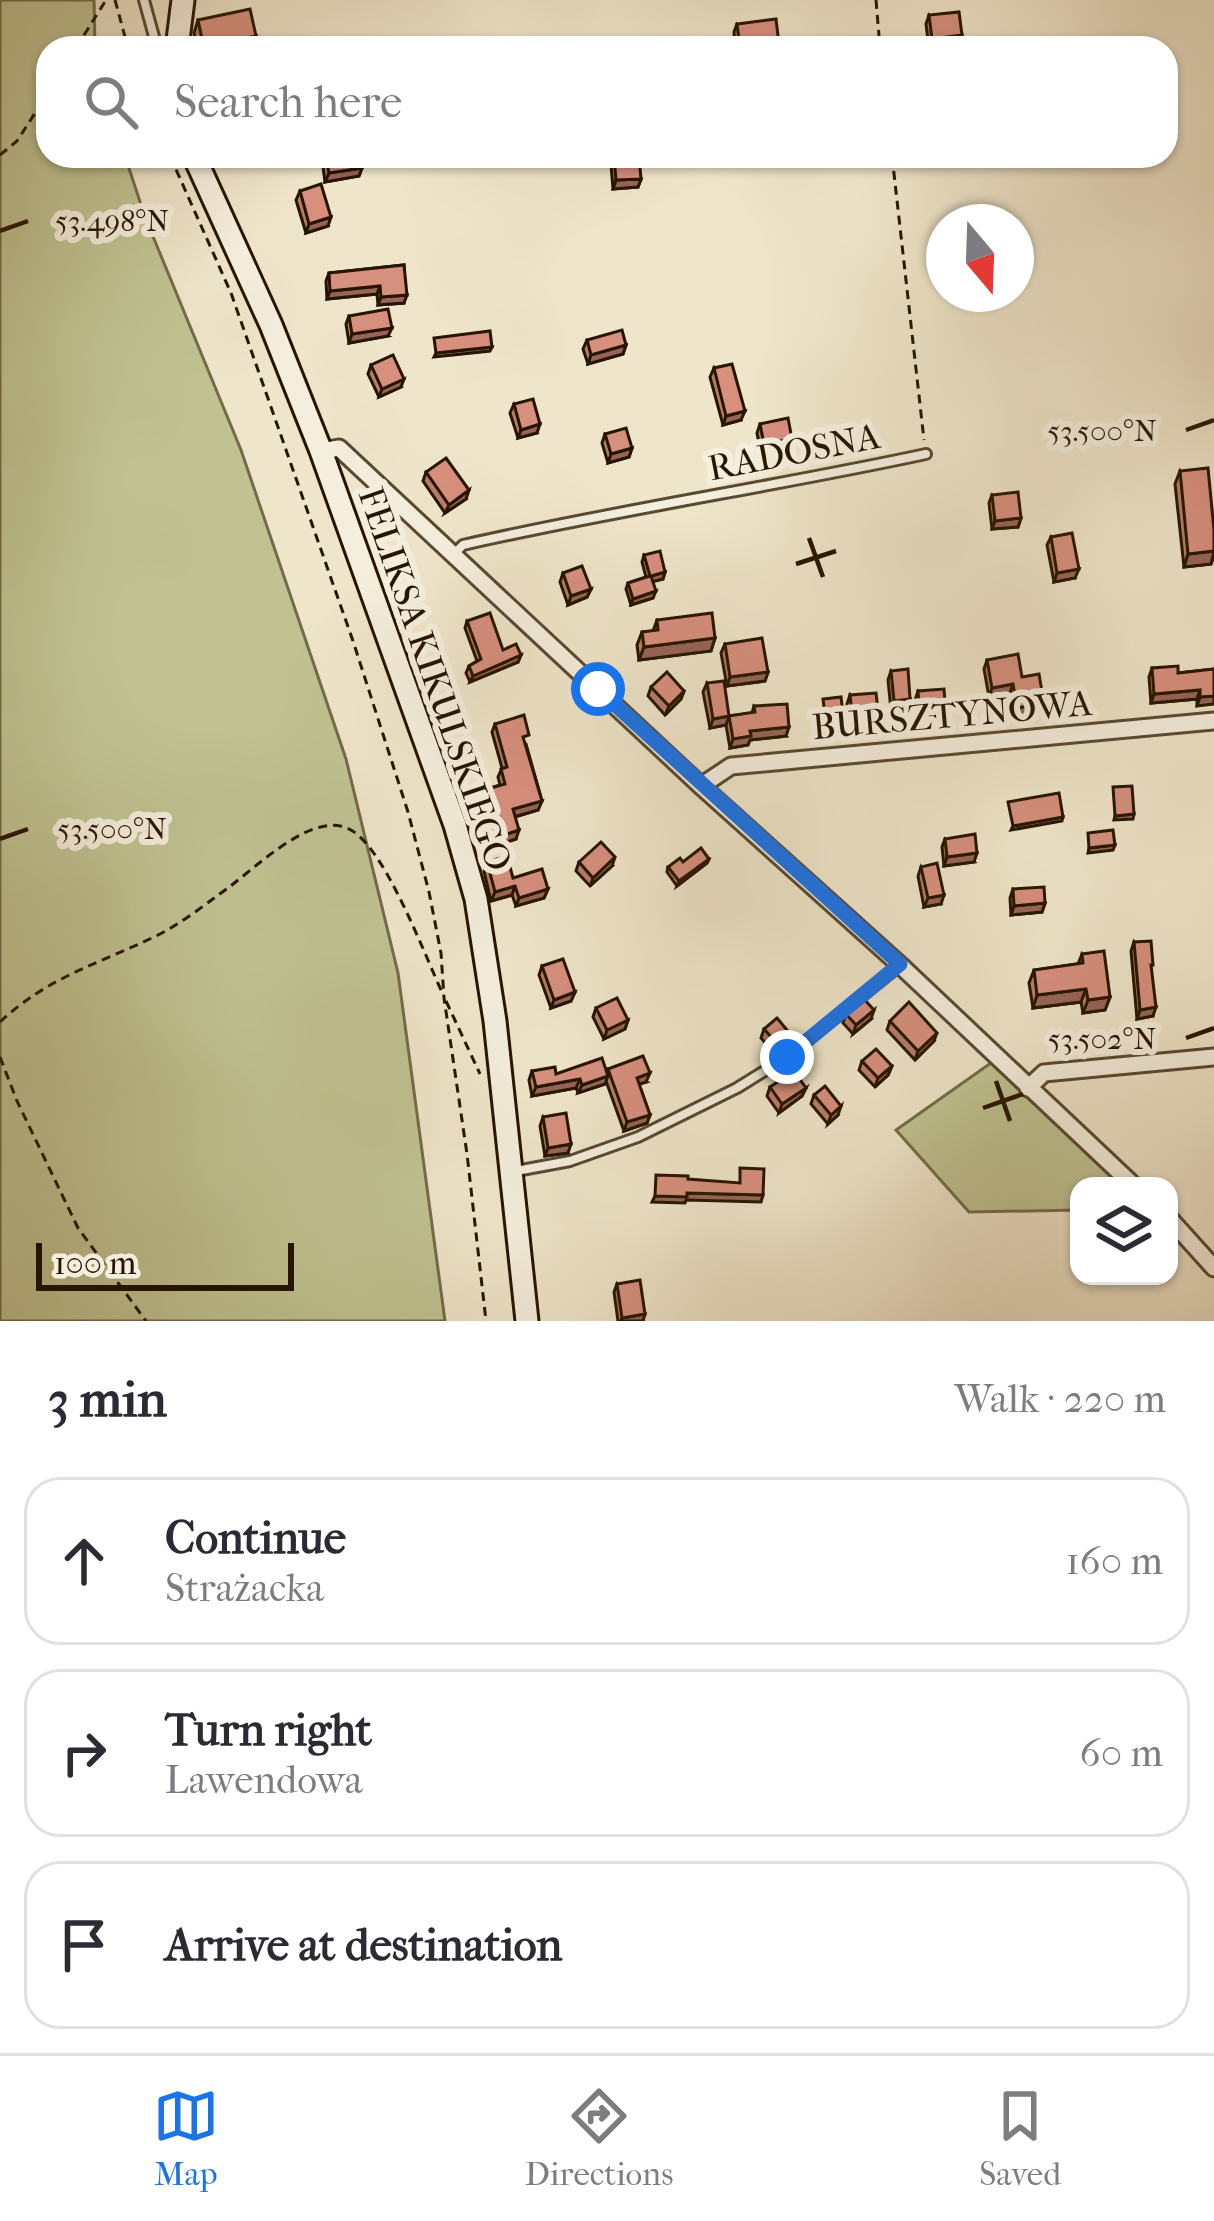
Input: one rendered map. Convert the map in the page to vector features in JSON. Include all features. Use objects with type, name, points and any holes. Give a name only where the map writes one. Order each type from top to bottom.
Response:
[{"type":"main road","points":[[178,36],[183,0]]},
{"type":"main road","name":"FELIKSA KIKULSKIEGO","points":[[199,168],[271,325],[321,451],[455,825],[476,899],[495,1022],[527,1321]]},
{"type":"street","points":[[321,451],[339,448],[1125,1177]]},
{"type":"street","name":"BURSZTYNOWA","points":[[701,786],[731,766],[1214,721]]},
{"type":"street","points":[[1028,1088],[1044,1073],[1214,1057]]},
{"type":"street","points":[[1178,1229],[1214,1268]]},
{"type":"lane","points":[[144,0],[154,36]]},
{"type":"lane","name":"RADOSNA","points":[[453,556],[463,545],[581,518],[926,454]]},
{"type":"lane","points":[[511,1172],[570,1161],[638,1137],[737,1088],[787,1057],[900,964]]},
{"type":"path","points":[[84,36],[106,0]]},
{"type":"path","points":[[115,0],[125,36]]},
{"type":"path","points":[[876,0],[879,36]]},
{"type":"path","points":[[0,155],[17,141],[36,112]]},
{"type":"path","points":[[175,168],[231,293],[353,641],[429,892],[442,953],[486,1321]]},
{"type":"path","name":"RADOSNA","points":[[893,168],[926,454]]},
{"type":"path","points":[[0,1022],[20,1003],[80,968],[162,933],[284,844],[308,831],[341,824],[360,834],[377,854],[480,1074]]},
{"type":"path","points":[[0,1057],[78,1228],[146,1321]]},
{"type":"green space","points":[[0,0],[94,0],[95,36],[36,36],[36,168],[129,168],[241,450],[346,759],[398,973],[445,1321],[0,1321]]},
{"type":"green space","points":[[998,1058],[1119,1177],[1070,1177],[1070,1210],[969,1212],[896,1130]]},
{"type":"building","points":[[250,9],[256,36],[201,36],[198,20]]},
{"type":"building","points":[[959,12],[962,35],[932,36],[929,15]]},
{"type":"building","points":[[776,19],[778,36],[738,36],[737,24]]},
{"type":"building","points":[[615,168],[640,168],[641,179],[616,180]]},
{"type":"building","points":[[321,184],[331,217],[309,224],[300,191]]},
{"type":"building","points":[[404,265],[407,295],[381,297],[380,286],[330,291],[329,273]]},
{"type":"building","points":[[388,309],[392,328],[352,334],[349,316]]},
{"type":"building","points":[[622,330],[626,345],[591,355],[587,340]]},
{"type":"building","points":[[490,331],[492,347],[436,353],[434,338]]},
{"type":"building","points":[[393,355],[404,379],[382,389],[371,365]]},
{"type":"building","points":[[732,364],[745,411],[726,416],[714,368]]},
{"type":"building","points":[[533,399],[540,424],[521,430],[514,404]]},
{"type":"building","points":[[788,418],[792,439],[764,444],[760,424]]},
{"type":"building","points":[[626,428],[632,448],[611,454],[605,434]]},
{"type":"building","points":[[446,458],[469,490],[449,505],[426,472]]},
{"type":"building","points":[[1208,468],[1214,551],[1188,554],[1180,471]]},
{"type":"building","points":[[1018,492],[1021,518],[995,521],[992,495]]},
{"type":"building","points":[[1072,533],[1079,569],[1057,573],[1051,537]]},
{"type":"building","points":[[660,551],[665,572],[651,576],[656,591],[633,599],[628,583],[650,576],[644,555]]},
{"type":"building","points":[[582,566],[591,589],[571,596],[563,573]]},
{"type":"building","points":[[490,613],[503,650],[516,644],[521,655],[473,676],[469,666],[481,659],[467,621]]},
{"type":"building","points":[[712,613],[715,638],[644,647],[642,632],[658,630],[657,620]]},
{"type":"building","points":[[762,638],[768,672],[730,677],[725,644]]},
{"type":"building","points":[[1018,654],[1022,677],[1039,674],[1044,703],[1017,708],[1013,684],[992,688],[987,660]]},
{"type":"building","points":[[1178,666],[1178,673],[1214,669],[1214,696],[1200,697],[1200,690],[1154,694],[1152,668]]},
{"type":"building","points":[[908,669],[910,699],[894,701],[891,671]]},
{"type":"building","points":[[667,672],[684,691],[669,706],[651,687]]},
{"type":"building","points":[[724,681],[729,716],[713,719],[707,683]]},
{"type":"building","points":[[944,689],[946,715],[920,718],[918,691]]},
{"type":"building","points":[[876,693],[879,719],[853,721],[850,695]]},
{"type":"building","points":[[841,697],[843,713],[825,715],[823,699]]},
{"type":"building","points":[[787,704],[789,727],[750,731],[751,736],[733,739],[729,716],[755,712],[754,706]]},
{"type":"building","points":[[524,715],[529,735],[523,737],[542,801],[513,809],[519,830],[498,837],[484,790],[505,784],[501,769],[507,767],[495,724]]},
{"type":"building","points":[[1132,786],[1134,814],[1115,816],[1113,787]]},
{"type":"building","points":[[1059,793],[1063,817],[1013,826],[1008,802]]},
{"type":"building","points":[[1113,830],[1115,845],[1089,848],[1088,833]]},
{"type":"building","points":[[975,834],[977,853],[947,857],[945,839]]},
{"type":"building","points":[[601,842],[615,857],[593,878],[579,862]]},
{"type":"building","points":[[701,848],[709,859],[679,881],[668,867]]},
{"type":"building","points":[[507,856],[513,878],[542,869],[548,889],[519,898],[515,886],[495,892],[487,862]]},
{"type":"building","points":[[937,863],[944,895],[928,898],[921,867]]},
{"type":"building","points":[[1044,887],[1045,903],[1014,906],[1013,889]]},
{"type":"building","points":[[1151,941],[1156,1007],[1140,1010],[1134,942]]},
{"type":"building","points":[[1104,951],[1110,997],[1088,1000],[1086,989],[1037,995],[1034,970],[1083,963],[1082,954]]},
{"type":"building","points":[[563,959],[575,992],[554,1000],[542,966]]},
{"type":"building","points":[[617,998],[628,1020],[607,1030],[596,1008]]},
{"type":"building","points":[[864,999],[874,1010],[856,1025],[846,1014]]},
{"type":"building","points":[[909,1002],[937,1033],[918,1051],[890,1021]]},
{"type":"building","points":[[777,1018],[792,1036],[779,1046],[764,1029]]},
{"type":"building","points":[[876,1049],[892,1066],[878,1078],[862,1061]]},
{"type":"building","points":[[643,1056],[650,1073],[637,1078],[650,1115],[627,1122],[608,1069]]},
{"type":"building","points":[[602,1058],[608,1076],[582,1085],[580,1079],[536,1087],[532,1071],[555,1067],[556,1074]]},
{"type":"building","points":[[794,1071],[806,1088],[782,1104],[770,1087]]},
{"type":"building","points":[[825,1086],[841,1106],[831,1115],[814,1095]]},
{"type":"building","points":[[566,1113],[571,1144],[548,1148],[543,1117]]},
{"type":"building","points":[[740,1168],[764,1169],[763,1195],[655,1196],[656,1175],[740,1183]]},
{"type":"building","points":[[640,1280],[645,1314],[622,1318],[617,1284]]},
{"type":"route","points":[[598,689],[900,964],[787,1057]]}]
